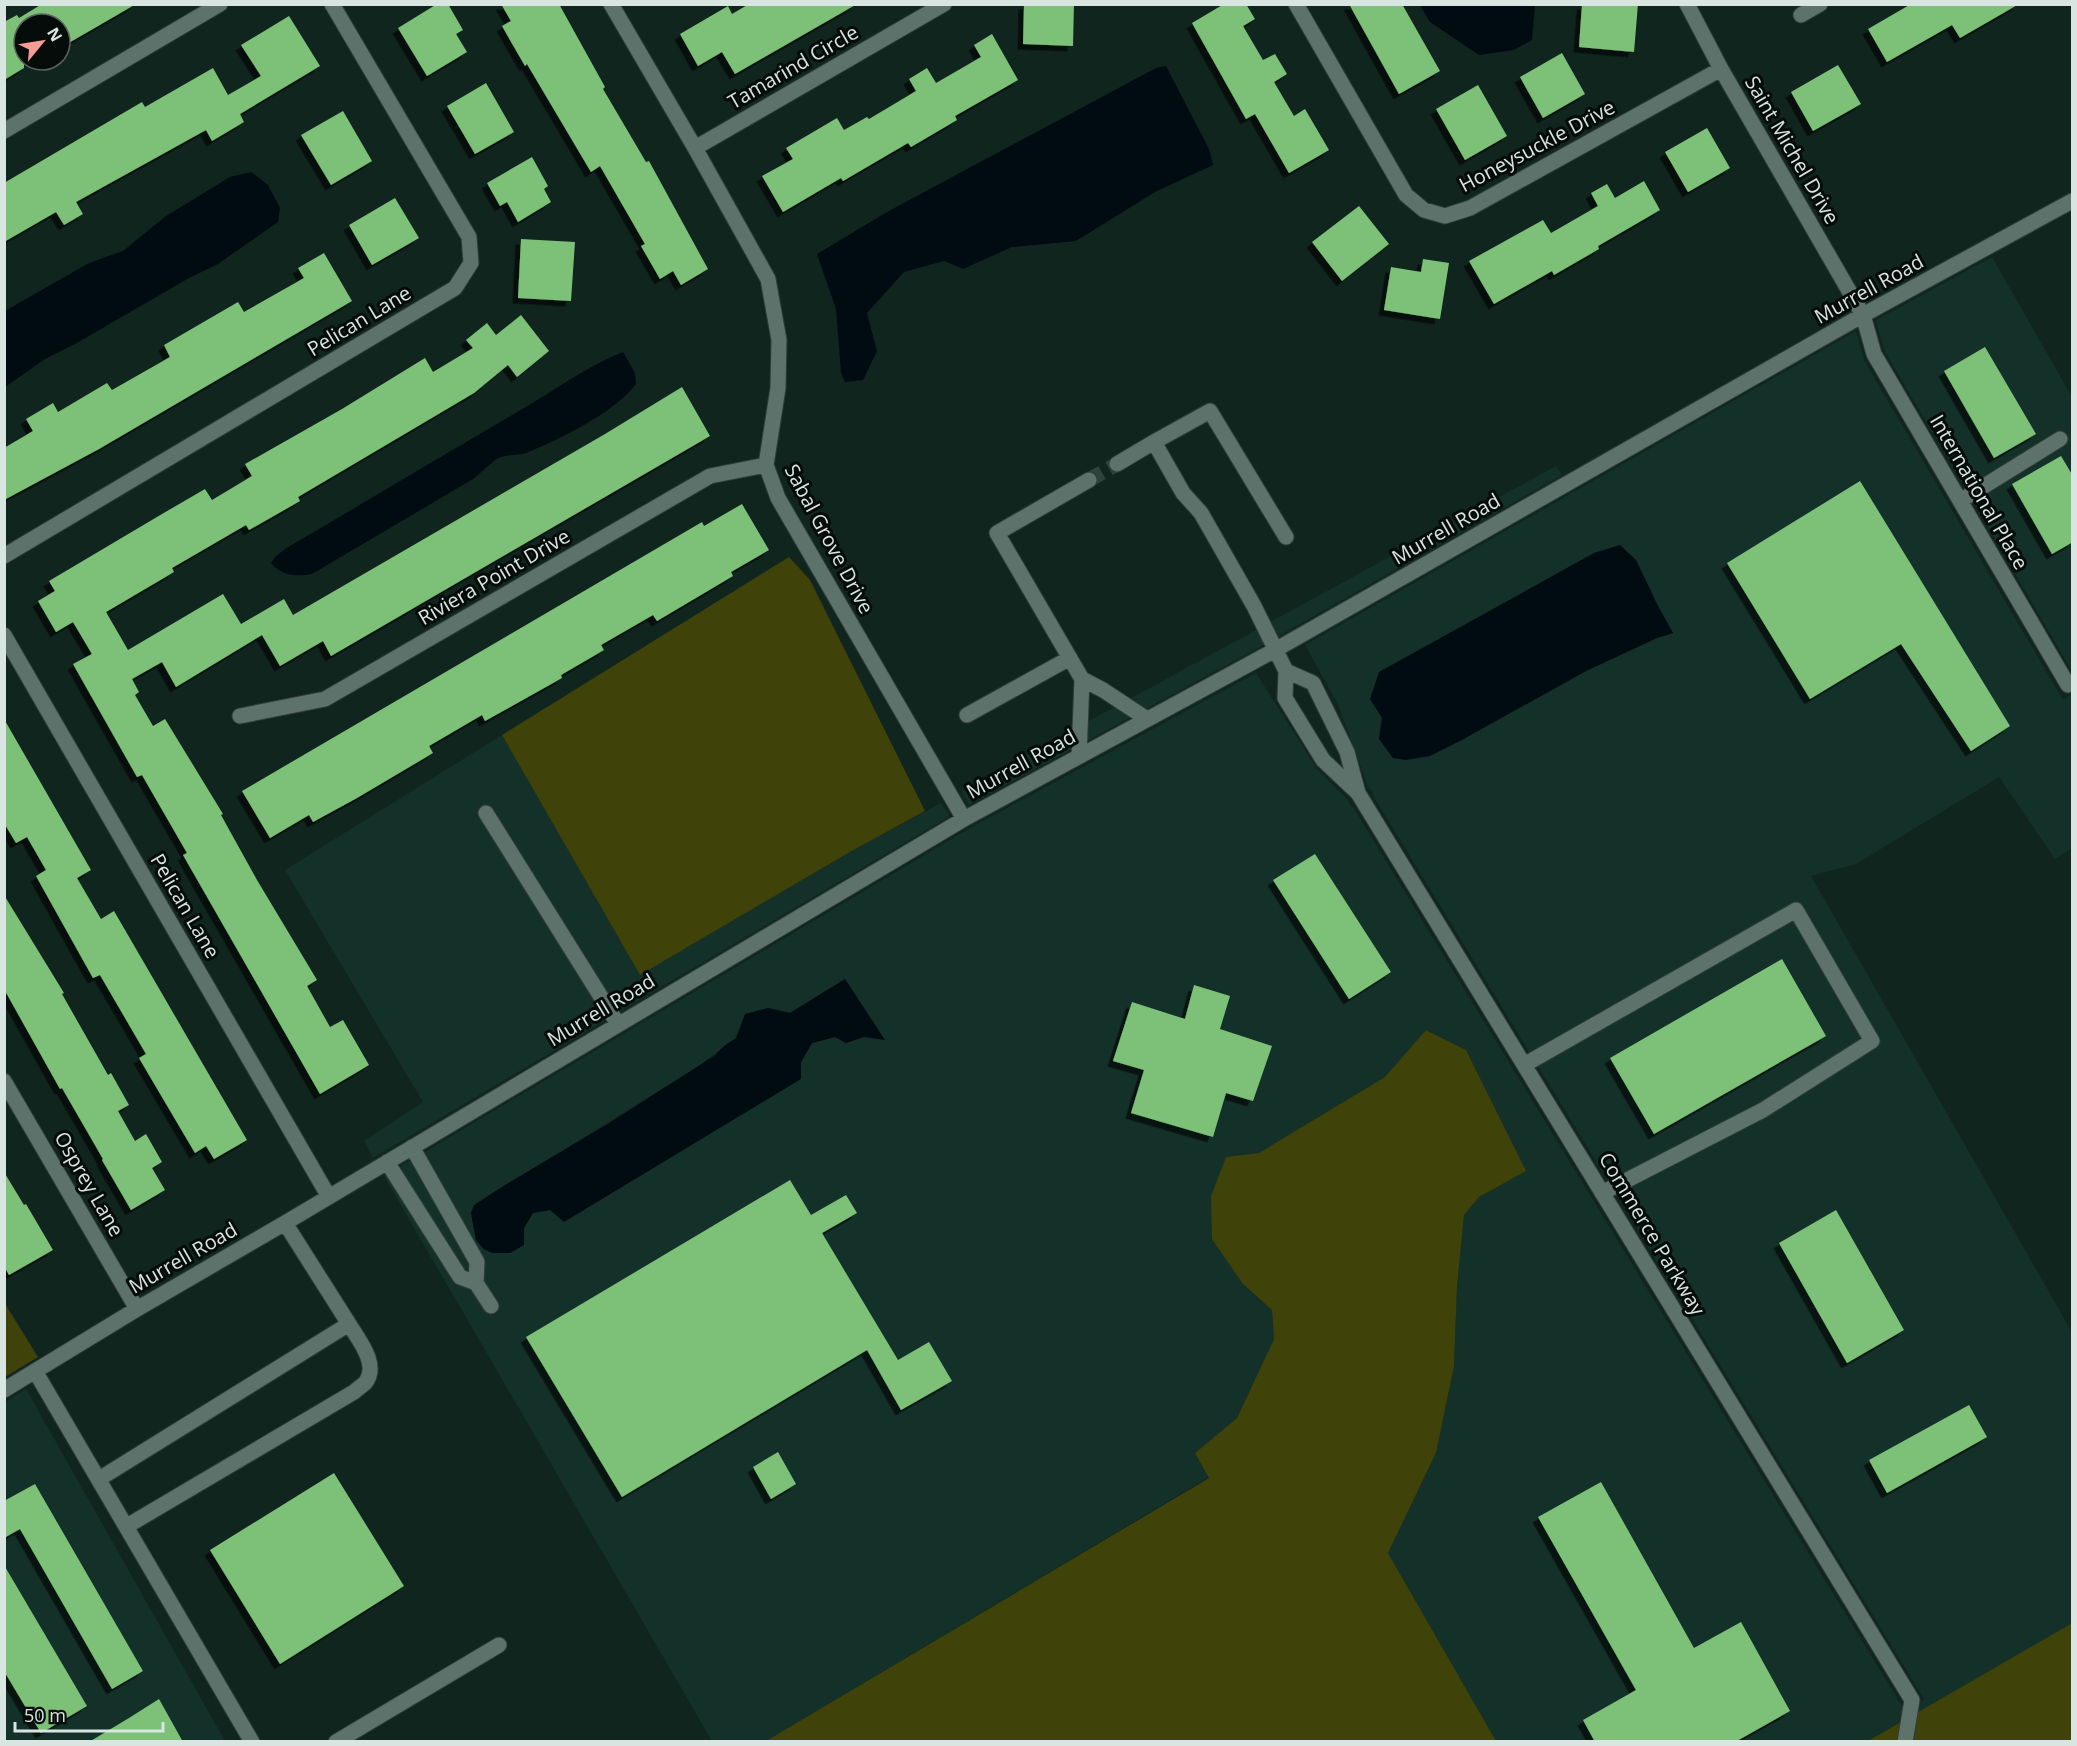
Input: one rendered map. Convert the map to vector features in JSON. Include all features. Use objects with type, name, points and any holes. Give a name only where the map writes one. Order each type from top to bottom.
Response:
[{"type":"street","points":[[4,131],[220,4]]},
{"type":"street","name":"Pelican Lane","points":[[4,556],[455,288],[471,264],[469,237],[332,4]]},
{"type":"street","name":"Sabal Grove Drive","points":[[611,4],[768,279],[779,340],[778,388],[766,465],[778,498],[964,819]]},
{"type":"street","name":"Tamarind Circle","points":[[695,148],[944,4]]},
{"type":"street","name":"Honeysuckle Drive","points":[[1296,4],[1406,195],[1424,210],[1445,216],[1470,208],[1721,69]]},
{"type":"street","name":"Saint Michel Drive","points":[[1687,4],[1721,69],[1863,315]]},
{"type":"street","points":[[1801,15],[1820,4]]},
{"type":"street","name":"Murrell Road","points":[[4,1390],[964,819],[1275,650],[1863,315],[2073,201]]},
{"type":"street","name":"International Place","points":[[1863,315],[1874,354],[2068,686]]},
{"type":"street","points":[[1117,464],[1210,411],[1286,537]]},
{"type":"street","points":[[1960,501],[2060,440]]},
{"type":"street","name":"Commerce Parkway","points":[[1154,442],[1183,493],[1201,513],[1254,606],[1286,671],[1284,698],[1323,760],[1358,793],[1912,1700],[1905,1742]]},
{"type":"street","name":"Riviera Point Drive","points":[[240,716],[325,699],[710,476],[766,465]]},
{"type":"street","points":[[1079,756],[1082,679],[998,533],[1089,480]]},
{"type":"street","name":"Pelican Lane","points":[[4,635],[329,1197]]},
{"type":"street","points":[[967,715],[1070,658]]},
{"type":"street","name":"Commerce Parkway","points":[[1286,671],[1313,683],[1347,752],[1358,793]]},
{"type":"street","points":[[1082,679],[1147,719]]},
{"type":"street","points":[[486,813],[618,1024]]},
{"type":"street","points":[[1524,1065],[1796,910],[1872,1041],[1830,1070],[1763,1110],[1602,1193]]},
{"type":"street","name":"Osprey Lane","points":[[4,1081],[137,1309]]},
{"type":"street","points":[[412,1147],[477,1262],[476,1283],[491,1306]]},
{"type":"street","points":[[387,1162],[460,1277],[476,1283]]},
{"type":"street","points":[[127,1526],[354,1392],[367,1381],[370,1368],[366,1352],[285,1223]]},
{"type":"street","points":[[99,1479],[349,1324]]},
{"type":"street","points":[[35,1371],[252,1742]]},
{"type":"street","points":[[336,1742],[499,1645]]},
{"type":"shaded area","points":[[1420,5],[1535,5],[1532,40],[1514,50],[1479,55],[1430,22]]},
{"type":"shaded area","points":[[1166,66],[1209,149],[1213,165],[1155,192],[1076,241],[1012,247],[963,269],[944,261],[904,272],[867,313],[877,351],[863,380],[845,382],[841,373],[836,309],[817,254],[887,212],[1156,68]]},
{"type":"shaded area","points":[[251,172],[268,185],[280,208],[278,222],[218,264],[45,359],[5,387],[5,311],[89,263],[123,251],[166,216],[230,177]]},
{"type":"shaded area","points":[[1992,257],[2072,397],[2072,671],[1884,350],[1876,320]]},
{"type":"shaded area","points":[[1856,331],[1864,360],[2063,700],[2072,694],[2072,848],[2055,859],[1999,777],[1856,864],[1811,876],[2072,1332],[2072,1623],[1868,1741],[1496,1741],[1388,1553],[1436,1453],[1454,1366],[1457,1287],[1464,1215],[1479,1197],[1525,1171],[1466,1050],[1427,1030],[1385,1077],[1259,1153],[1226,1158],[1243,1284],[1272,1310],[1274,1339],[1237,1418],[1195,1453],[1209,1477],[766,1741],[712,1741],[384,1176],[970,828],[1256,673],[1317,769],[1353,807],[1905,1711],[1924,1699],[1372,794],[1374,793],[1368,787],[1338,704],[1305,645]],"holes":[[[1658,606],[1673,633],[1657,638],[1586,671],[1458,742],[1379,739],[1382,718]],[[845,979],[884,1040],[864,1037],[846,1043],[835,1037],[812,1043],[801,1062],[551,1210],[533,1213],[524,1228],[524,1245],[510,1253],[493,1253],[484,1250],[476,1240],[471,1213],[474,1205],[693,1070],[736,1038],[768,1008],[790,1013]]]},
{"type":"shaded area","points":[[623,352],[635,373],[636,384],[614,405],[586,424],[526,453],[498,458],[473,479],[312,574],[290,575],[280,571],[271,563],[285,549],[583,372]]},
{"type":"shaded area","points":[[1556,466],[1562,475],[1256,649],[969,805],[961,791]]},
{"type":"shaded area","points":[[1620,545],[1636,560],[1673,633],[1657,638],[1586,671],[1430,756],[1406,760],[1393,758],[1379,739],[1382,718],[1370,699],[1379,672],[1594,553]]},
{"type":"shaded area","points":[[789,557],[810,580],[925,811],[850,852],[640,975],[502,735]]},
{"type":"shaded area","points":[[502,735],[640,975],[850,852],[941,803],[950,816],[373,1158],[364,1141],[423,1102],[285,870]]},
{"type":"shaded area","points":[[845,979],[885,1040],[864,1037],[846,1043],[835,1037],[812,1043],[801,1062],[801,1079],[564,1222],[550,1210],[533,1213],[524,1228],[524,1245],[510,1253],[493,1253],[484,1249],[476,1240],[471,1213],[474,1205],[714,1056],[736,1038],[745,1014],[768,1008],[790,1013]]},
{"type":"shaded area","points":[[1426,1030],[1466,1050],[1526,1171],[1479,1197],[1464,1215],[1457,1287],[1454,1366],[1436,1453],[1388,1553],[1496,1741],[766,1741],[1209,1478],[1195,1453],[1237,1418],[1274,1339],[1272,1310],[1243,1284],[1212,1239],[1211,1196],[1226,1157],[1259,1153],[1385,1077]]},
{"type":"shaded area","points":[[4,1302],[38,1357],[5,1377],[4,1377]]},
{"type":"shaded area","points":[[26,1389],[225,1741],[5,1742],[5,1402]]},
{"type":"shaded area","points":[[2072,1623],[2072,1741],[1868,1741]]},
{"type":"building","points":[[42,4],[136,4],[72,41],[72,12],[29,12]]},
{"type":"building","points":[[437,4],[448,4],[463,30],[456,34],[467,52],[427,76],[398,28]]},
{"type":"building","points":[[501,4],[559,4],[605,87],[603,89],[646,162],[649,161],[708,269],[681,285],[673,271],[660,279],[641,246],[645,244],[600,166],[591,172],[527,64],[525,66],[502,26],[511,21]]},
{"type":"building","points":[[749,4],[857,4],[735,74],[722,52],[698,66],[680,34],[728,6],[732,14]]},
{"type":"building","points":[[1024,4],[1074,4],[1073,46],[1023,44]]},
{"type":"building","points":[[1224,4],[1246,4],[1255,19],[1243,26],[1263,60],[1275,54],[1287,74],[1274,82],[1294,116],[1305,109],[1329,150],[1289,173],[1255,114],[1246,119],[1192,23]]},
{"type":"building","points":[[1349,4],[1402,4],[1440,71],[1399,94]]},
{"type":"building","points":[[1582,4],[1638,4],[1634,52],[1579,47]]},
{"type":"building","points":[[1911,4],[2019,4],[1960,38],[1952,25],[1887,62],[1868,29]]},
{"type":"building","points":[[289,16],[320,66],[240,114],[244,122],[212,141],[206,130],[76,202],[83,214],[64,225],[56,212],[4,242],[4,183],[142,102],[145,107],[213,68],[228,95],[261,76],[241,45]]},
{"type":"building","points":[[12,18],[12,72],[17,72],[4,80],[4,22]]},
{"type":"building","points":[[992,34],[1018,80],[955,116],[957,120],[911,147],[908,143],[843,181],[841,178],[783,212],[762,176],[793,159],[786,148],[837,118],[844,130],[867,117],[869,119],[916,91],[909,79],[927,68],[936,83],[981,57],[974,45]]},
{"type":"building","points":[[1562,53],[1585,94],[1543,118],[1520,77]]},
{"type":"building","points":[[1838,65],[1861,104],[1813,131],[1791,92]]},
{"type":"building","points":[[486,83],[514,132],[475,154],[447,106]]},
{"type":"building","points":[[1478,85],[1507,136],[1465,160],[1436,109]]},
{"type":"building","points":[[343,111],[372,161],[331,185],[301,135]]},
{"type":"building","points":[[1707,128],[1730,168],[1688,192],[1665,152]]},
{"type":"building","points":[[532,157],[548,186],[544,189],[551,202],[518,222],[507,202],[500,206],[487,183]]},
{"type":"building","points":[[1644,181],[1660,210],[1554,275],[1552,271],[1494,304],[1469,261],[1543,220],[1551,233],[1598,206],[1591,193],[1607,184],[1615,198]]},
{"type":"building","points":[[395,198],[419,238],[372,265],[349,225]]},
{"type":"building","points":[[1359,206],[1389,244],[1342,281],[1312,242]]},
{"type":"building","points":[[521,239],[575,242],[571,301],[518,298]]},
{"type":"building","points":[[324,253],[352,301],[99,449],[4,500],[4,448],[33,431],[26,419],[53,403],[58,412],[107,383],[112,390],[170,357],[164,345],[238,302],[244,312],[304,278],[298,268]]},
{"type":"building","points":[[1423,259],[1449,263],[1440,319],[1384,310],[1391,267],[1421,272]]},
{"type":"building","points":[[521,315],[549,351],[517,377],[508,365],[474,393],[298,497],[300,501],[249,530],[246,525],[172,568],[174,572],[106,612],[128,650],[223,594],[241,624],[284,599],[293,615],[682,387],[710,436],[331,656],[323,641],[280,666],[262,635],[176,687],[162,662],[132,679],[139,692],[135,695],[153,726],[165,719],[223,814],[221,815],[257,880],[317,980],[307,986],[330,1027],[343,1020],[369,1065],[320,1094],[183,855],[187,853],[142,775],[137,777],[73,664],[92,654],[73,622],[56,632],[38,601],[55,591],[49,581],[162,514],[205,489],[212,500],[252,476],[245,464],[342,409],[425,358],[433,372],[473,348],[466,340],[487,323],[496,335]]},
{"type":"building","points":[[1985,347],[2036,434],[1994,458],[1944,371]]},
{"type":"building","points":[[2061,456],[2073,476],[2073,542],[2052,554],[2012,484]]},
{"type":"building","points":[[1860,481],[2010,726],[1971,751],[1901,644],[1810,699],[1727,563]]},
{"type":"building","points":[[742,504],[769,550],[731,572],[733,576],[657,621],[653,615],[601,645],[604,650],[561,675],[562,678],[485,721],[482,715],[429,746],[433,753],[357,798],[313,822],[309,815],[270,838],[242,791],[702,522],[704,526]]},
{"type":"building","points":[[4,719],[91,870],[77,878],[101,919],[114,911],[247,1140],[214,1159],[206,1146],[195,1153],[139,1058],[146,1054],[100,975],[93,978],[36,876],[46,870],[27,837],[16,843],[4,823]]},
{"type":"building","points":[[1315,854],[1391,972],[1349,999],[1273,880]]},
{"type":"building","points":[[4,895],[64,993],[62,994],[108,1075],[111,1073],[129,1105],[118,1111],[135,1141],[146,1134],[162,1162],[152,1168],[165,1190],[131,1210],[4,989]]},
{"type":"building","points":[[1782,959],[1826,1036],[1654,1134],[1610,1058]]},
{"type":"building","points":[[1194,985],[1230,996],[1220,1029],[1272,1046],[1253,1101],[1226,1093],[1213,1137],[1131,1113],[1144,1070],[1113,1061],[1132,1002],[1185,1019]]},
{"type":"building","points":[[4,1172],[53,1250],[9,1275],[4,1266]]},
{"type":"building","points":[[790,1180],[811,1215],[846,1195],[857,1213],[822,1233],[898,1360],[929,1342],[952,1381],[901,1410],[867,1350],[622,1497],[526,1337]]},
{"type":"building","points":[[1836,1210],[1904,1330],[1847,1363],[1779,1243]]},
{"type":"building","points":[[1969,1405],[1987,1437],[1887,1493],[1869,1460]]},
{"type":"building","points":[[778,1452],[796,1484],[771,1499],[753,1467]]},
{"type":"building","points":[[334,1473],[404,1586],[280,1664],[210,1550]]},
{"type":"building","points":[[1601,1482],[1694,1648],[1741,1622],[1790,1711],[1735,1742],[1595,1742],[1583,1720],[1636,1690],[1538,1517]]},
{"type":"building","points":[[35,1484],[143,1671],[112,1689],[20,1529],[4,1538],[4,1501]]},
{"type":"building","points":[[4,1565],[87,1706],[41,1733],[4,1671]]},
{"type":"building","points":[[159,1699],[183,1742],[89,1742],[129,1718]]},
{"type":"tunnel","points":[[1089,480],[1117,464]]}]
